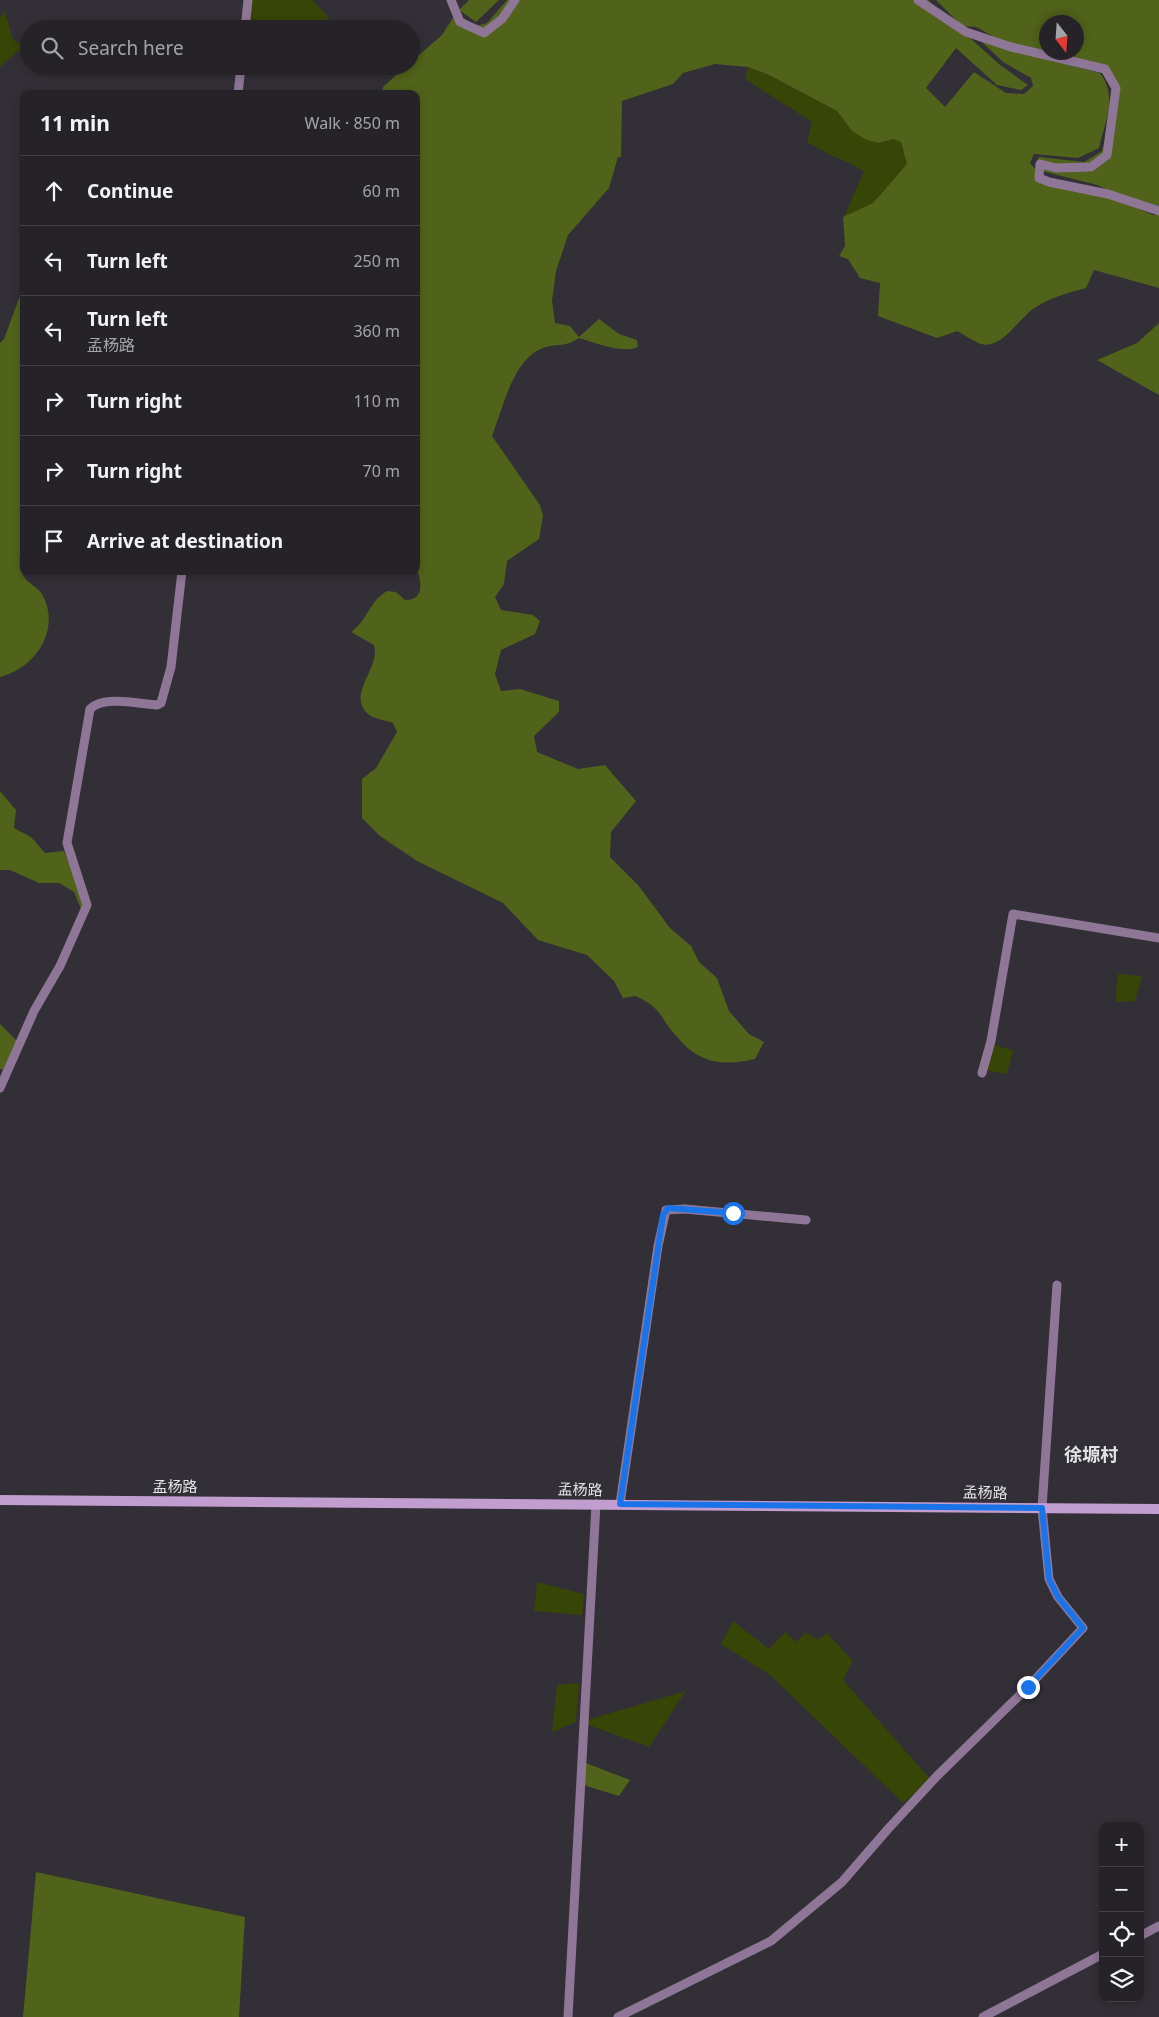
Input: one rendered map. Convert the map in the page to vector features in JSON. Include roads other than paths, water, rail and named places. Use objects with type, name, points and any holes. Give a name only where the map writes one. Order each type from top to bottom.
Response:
[{"type":"street","points":[[246,20],[248,0]]},
{"type":"street","points":[[451,0],[460,22],[484,33],[502,19],[515,0]]},
{"type":"street","points":[[918,0],[966,32],[1011,46],[1105,69],[1116,88],[1107,155],[1091,167],[1056,168],[1040,164],[1039,178],[1049,182],[1108,194],[1159,211]]},
{"type":"street","points":[[238,90],[240,75]]},
{"type":"street","points":[[0,1088],[34,1012],[60,966],[87,905],[67,843],[90,709],[96,704],[107,702],[157,705],[161,703],[172,667],[182,575]]},
{"type":"street","points":[[982,1073],[991,1040],[1014,914],[1159,938]]},
{"type":"street","points":[[620,1504],[658,1246],[666,1210],[685,1209],[806,1220]]},
{"type":"street","points":[[618,2017],[771,1941],[842,1882],[937,1776],[1028,1687],[1083,1628],[1058,1597],[1049,1579],[1042,1508],[1057,1285]]},
{"type":"street","name":"孟杨路","points":[[0,1500],[1159,1509]]},
{"type":"street","points":[[568,2017],[596,1504]]},
{"type":"street","points":[[1144,1934],[1159,1926]]},
{"type":"street","points":[[983,2017],[1099,1956]]},
{"type":"district","name":"徐塬村","points":[[1091,1454]]}]
